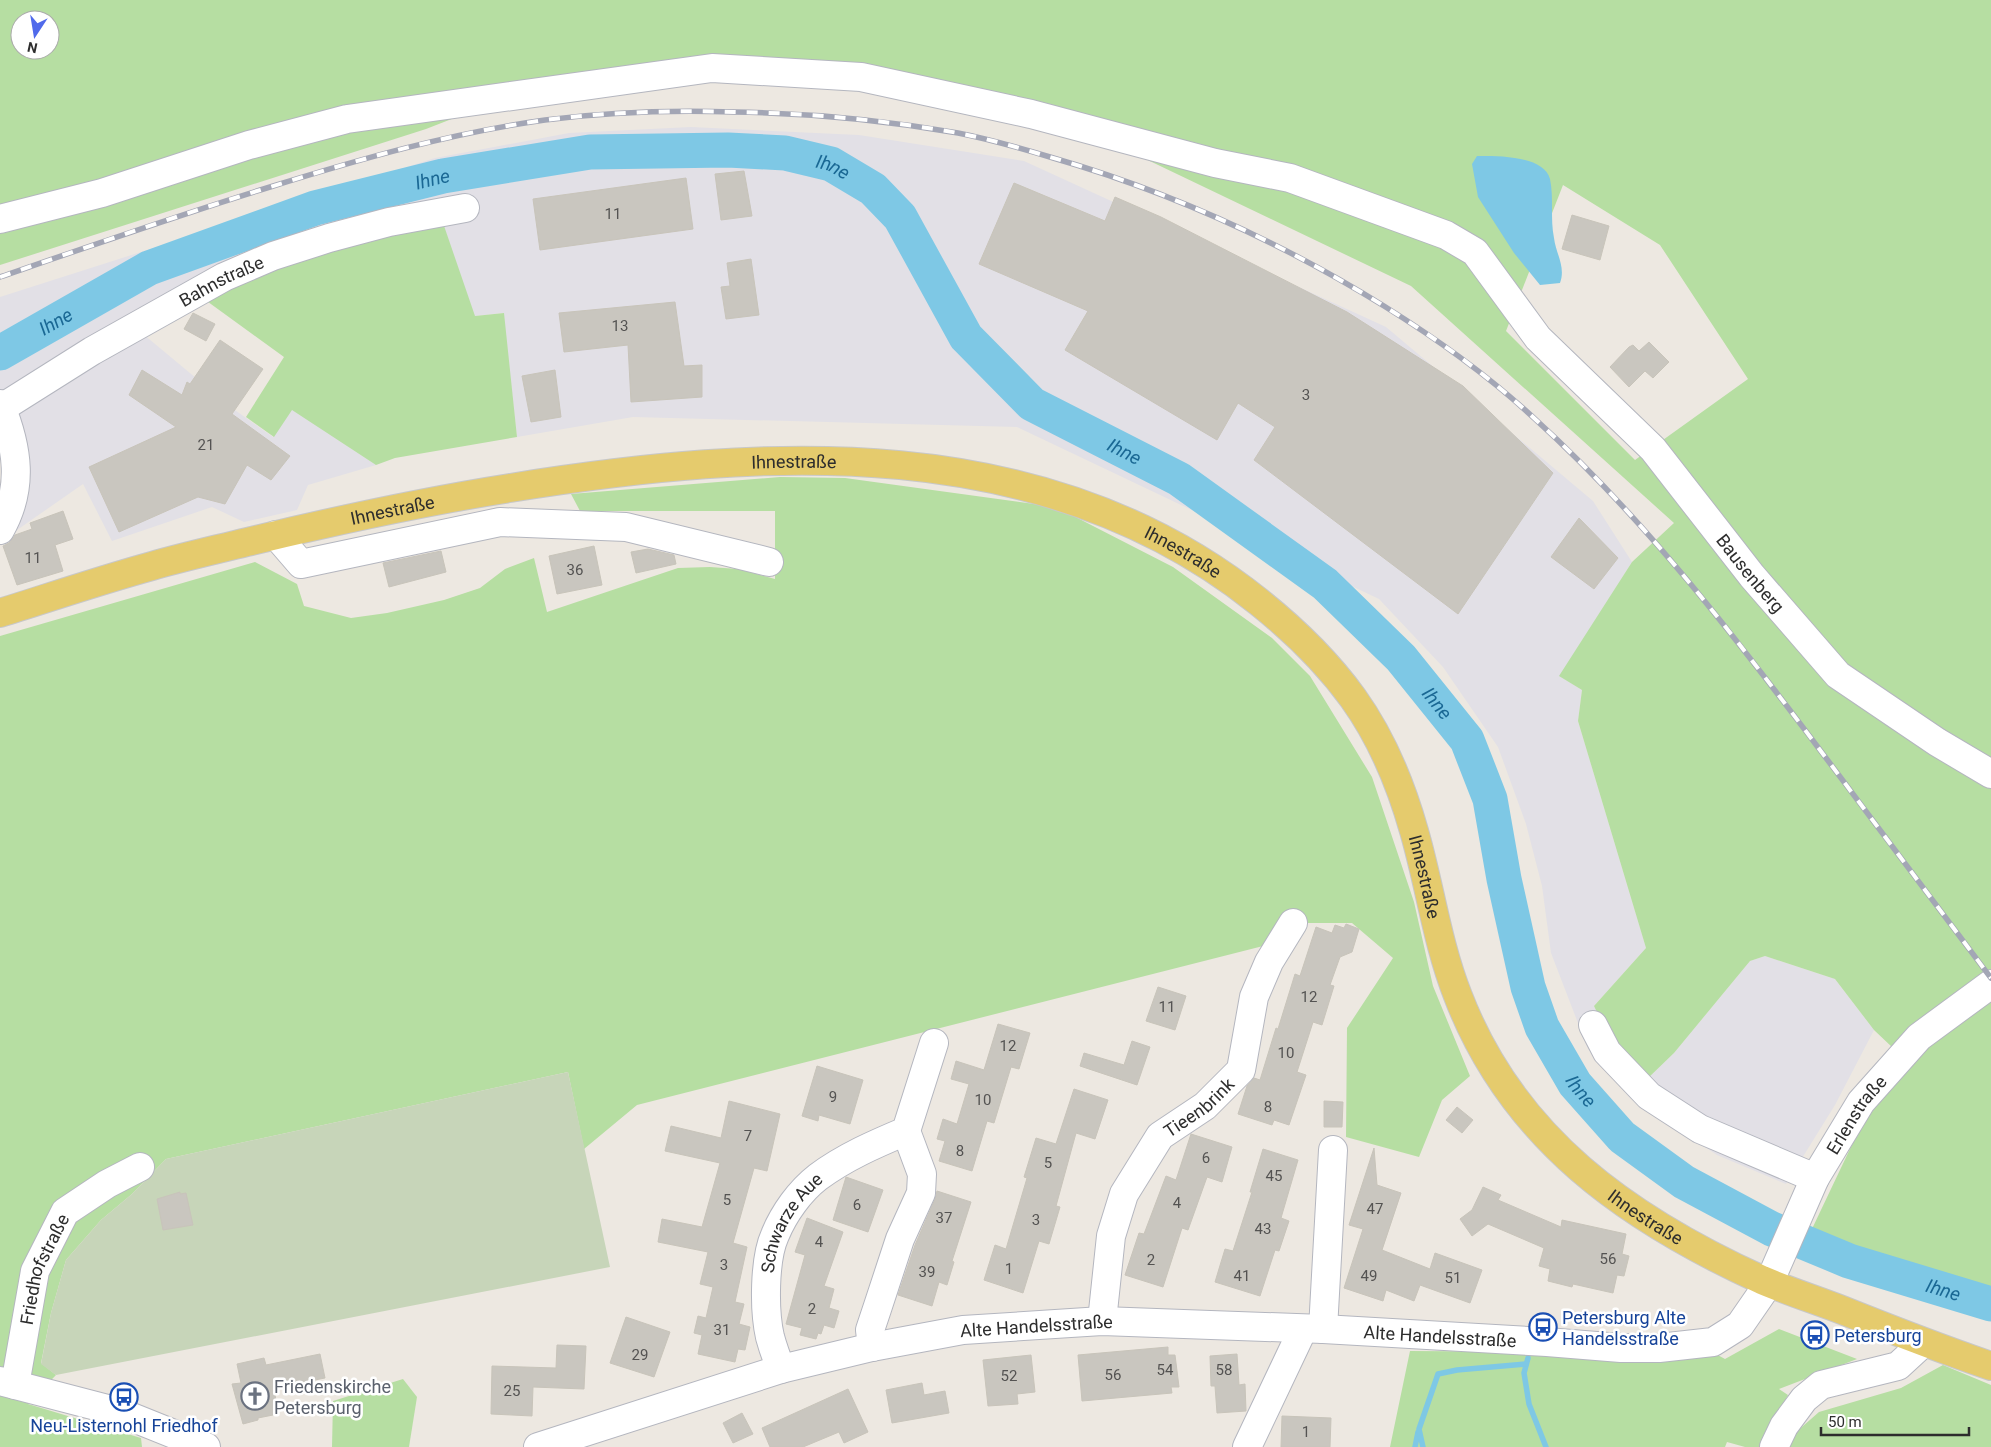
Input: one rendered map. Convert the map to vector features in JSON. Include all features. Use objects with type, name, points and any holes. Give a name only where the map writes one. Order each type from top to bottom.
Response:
[{"type":"main road","name":"Ihnestraße","points":[[0,613],[156,564],[276,535],[381,511],[577,477],[741,461],[816,460],[883,464],[1014,482],[1071,499],[1122,519],[1178,546],[1228,578],[1277,617],[1316,654],[1354,700],[1379,741],[1398,783],[1414,832],[1442,947],[1458,996],[1478,1040],[1505,1087],[1527,1115],[1569,1159],[1612,1196],[1710,1255],[1773,1274],[1923,1343],[1991,1366]]},
{"type":"street","name":"Bausenberg","points":[[0,219],[102,193],[249,145],[347,119],[712,68],[862,78],[1031,114],[1215,163],[1290,178],[1446,234],[1475,252],[1538,338],[1653,449],[1752,576],[1838,675],[1945,747],[1991,774]]},
{"type":"street","name":"Bahnstraße","points":[[0,530],[16,490],[16,455],[1,407],[92,350],[224,277],[273,256],[329,238],[389,222],[465,208]]},
{"type":"street","points":[[493,491],[500,522]]},
{"type":"street","points":[[276,535],[301,564],[500,522],[626,527],[769,562]]},
{"type":"street","name":"Tieenbrink","points":[[1102,1321],[1111,1236],[1124,1194],[1160,1136],[1206,1106],[1241,1070],[1254,996],[1269,962],[1294,923]]},
{"type":"street","name":"Erlenstraße","points":[[1773,1274],[1802,1212],[1815,1178],[1861,1102],[1919,1037],[1991,984]]},
{"type":"street","points":[[1593,1025],[1606,1052],[1650,1096],[1700,1129],[1815,1178]]},
{"type":"street","points":[[872,1347],[870,1330],[900,1239],[921,1193],[922,1174],[906,1131],[934,1043]]},
{"type":"street","name":"Schwarze Aue","points":[[781,1369],[770,1336],[766,1299],[768,1267],[774,1236],[791,1205],[817,1178],[858,1152],[906,1131]]},
{"type":"street","points":[[1247,1447],[1313,1329],[1333,1150]]},
{"type":"street","name":"Friedhofstraße","points":[[8,1383],[35,1271],[65,1212],[107,1184],[140,1167]]},
{"type":"street","name":"Alte Handelsstraße","points":[[538,1447],[781,1369],[872,1347],[963,1330],[1102,1321],[1313,1329],[1621,1348],[1660,1348],[1713,1342],[1740,1324],[1773,1274]]},
{"type":"street","points":[[1774,1447],[1784,1426],[1804,1399],[1821,1385],[1898,1366],[1923,1343]]},
{"type":"street","points":[[8,1383],[119,1412],[206,1447]]},
{"type":"shaded area","points":[[691,127],[859,135],[1024,161],[1386,327],[1593,501],[1632,562],[1560,676],[1582,690],[1578,721],[1646,948],[1594,1006],[1645,1081],[1674,1053],[1750,961],[1765,956],[1835,979],[1874,1030],[1835,1105],[1786,1184],[1717,1155],[1630,1098],[1588,1049],[1551,953],[1542,886],[1526,824],[1498,747],[1443,667],[1379,599],[1017,427],[633,417],[517,437],[503,313],[475,316],[250,274],[143,334],[232,408],[273,437],[292,409],[376,465],[308,485],[297,510],[244,522],[212,507],[112,541],[83,484],[7,537],[0,437],[0,297],[435,158],[569,133]]},
{"type":"green space","points":[[0,0],[1991,0],[1991,1294],[1811,1231],[1868,1111],[1912,1066],[1874,1030],[1835,979],[1765,956],[1750,961],[1674,1053],[1645,1081],[1615,1049],[1594,1006],[1646,948],[1578,721],[1582,690],[1559,676],[1632,562],[1674,523],[1411,286],[1039,108],[875,72],[694,56],[564,75],[426,129],[0,265]],"holes":[[[1563,185],[1660,245],[1748,379],[1635,460],[1506,331]]]},
{"type":"green space","points":[[442,220],[475,316],[504,313],[517,437],[395,458],[376,465],[292,410],[274,437],[246,417],[284,357],[204,299],[250,274]]},
{"type":"green space","points":[[780,477],[845,478],[1056,507],[1173,567],[1272,638],[1310,676],[1372,777],[1414,902],[1433,986],[1470,1076],[1442,1100],[1419,1157],[1346,1137],[1347,1028],[1393,958],[1352,923],[1308,923],[1267,945],[637,1105],[584,1149],[568,1072],[166,1159],[132,1194],[101,1220],[66,1260],[51,1313],[41,1363],[56,1375],[28,1404],[141,1438],[142,1447],[0,1447],[0,636],[255,562],[297,584],[304,606],[351,618],[387,613],[444,600],[480,588],[505,569],[534,558],[547,612],[678,568],[710,567],[738,569],[775,579],[775,511],[580,511],[571,494]]},
{"type":"green space","points":[[568,1072],[610,1267],[56,1375],[41,1364],[51,1313],[66,1260],[101,1220],[132,1194],[166,1159]]},
{"type":"green space","points":[[1779,1329],[1857,1359],[1779,1389],[1788,1395],[1760,1447],[1745,1447],[1727,1442],[1725,1447],[1390,1447],[1410,1351],[1714,1353],[1725,1359]]},
{"type":"green space","points":[[1943,1365],[1991,1385],[1991,1447],[1788,1447],[1795,1433],[1819,1412],[1901,1388]]},
{"type":"green space","points":[[403,1379],[417,1397],[409,1447],[332,1447],[333,1401]]},
{"type":"water","points":[[1477,156],[1518,158],[1539,165],[1546,171],[1550,179],[1553,231],[1562,271],[1560,283],[1540,285],[1514,253],[1478,197],[1472,164]]},
{"type":"building","points":[[744,171],[752,216],[721,220],[715,174]]},
{"type":"building","points":[[686,178],[693,229],[540,250],[533,199]]},
{"type":"building","points":[[1014,183],[1105,221],[1115,197],[1161,217],[1347,312],[1463,386],[1553,473],[1458,614],[1254,460],[1275,427],[1238,403],[1217,440],[1065,350],[1088,311],[979,264]]},
{"type":"building","points":[[1572,215],[1609,226],[1600,260],[1562,249]]},
{"type":"building","points":[[751,259],[759,315],[726,319],[721,287],[730,286],[727,263]]},
{"type":"building","points":[[675,302],[684,366],[702,365],[702,397],[631,402],[628,345],[564,352],[559,313]]},
{"type":"building","points":[[193,313],[215,324],[206,341],[184,329]]},
{"type":"building","points":[[220,340],[263,369],[232,414],[290,456],[271,480],[247,465],[225,504],[198,497],[119,532],[89,467],[176,427],[129,395],[142,370],[182,395],[187,382],[190,384]]},
{"type":"building","points":[[1649,342],[1669,362],[1653,378],[1645,371],[1629,387],[1610,367],[1629,347],[1633,345],[1639,351]]},
{"type":"building","points":[[555,370],[561,417],[531,422],[522,376]]},
{"type":"building","points":[[63,511],[73,539],[55,545],[63,571],[17,585],[3,546],[9,543],[15,535],[32,529],[30,523]]},
{"type":"building","points":[[1579,518],[1618,558],[1594,589],[1551,557]]},
{"type":"building","points":[[594,546],[602,585],[557,594],[549,556]]},
{"type":"building","points":[[648,549],[674,555],[676,564],[636,573],[631,552]]},
{"type":"building","points":[[441,551],[446,572],[389,587],[383,563]]},
{"type":"building","points":[[1346,924],[1359,929],[1352,952],[1340,957],[1330,985],[1334,986],[1322,1025],[1313,1022],[1297,1072],[1306,1075],[1289,1125],[1274,1120],[1272,1125],[1238,1114],[1247,1086],[1254,1078],[1260,1080],[1295,974],[1300,976],[1316,927],[1332,933],[1335,925],[1344,928]]},
{"type":"building","points":[[1158,987],[1186,996],[1175,1030],[1146,1021]]},
{"type":"building","points":[[998,1024],[1030,1033],[1019,1069],[1011,1067],[994,1123],[987,1121],[972,1171],[939,1161],[945,1141],[937,1139],[943,1119],[957,1124],[969,1084],[951,1079],[956,1061],[984,1070]]},
{"type":"building","points":[[1132,1041],[1150,1047],[1137,1085],[1080,1066],[1084,1053],[1124,1065]]},
{"type":"building","points":[[817,1066],[863,1080],[850,1124],[819,1115],[818,1121],[802,1116]]},
{"type":"building","points":[[1074,1089],[1108,1100],[1095,1139],[1076,1133],[1056,1206],[1060,1207],[1049,1244],[1039,1241],[1023,1293],[984,1280],[995,1245],[1006,1249],[1027,1178],[1024,1177],[1036,1138],[1056,1144]]},
{"type":"building","points":[[729,1101],[780,1114],[767,1171],[754,1168],[733,1243],[747,1247],[735,1302],[744,1304],[739,1324],[750,1327],[745,1350],[738,1349],[735,1362],[698,1354],[702,1335],[694,1333],[698,1316],[706,1318],[713,1287],[700,1284],[708,1252],[658,1242],[662,1219],[702,1227],[720,1163],[665,1151],[671,1126],[721,1138]]},
{"type":"building","points":[[1324,1101],[1343,1102],[1342,1127],[1324,1127]]},
{"type":"building","points":[[1457,1107],[1473,1120],[1462,1133],[1446,1120]]},
{"type":"building","points":[[1191,1134],[1232,1147],[1222,1182],[1207,1177],[1188,1230],[1182,1228],[1163,1287],[1125,1275],[1139,1233],[1144,1234],[1166,1176],[1176,1180]]},
{"type":"building","points":[[1374,1148],[1377,1185],[1401,1193],[1382,1250],[1430,1269],[1435,1253],[1482,1270],[1470,1303],[1420,1285],[1414,1301],[1386,1290],[1383,1301],[1344,1288],[1363,1229],[1349,1225]]},
{"type":"building","points":[[1263,1149],[1298,1160],[1281,1218],[1289,1221],[1279,1251],[1275,1250],[1260,1296],[1215,1282],[1225,1249],[1233,1251],[1252,1192],[1250,1192]]},
{"type":"building","points":[[846,1177],[883,1190],[868,1232],[833,1220]]},
{"type":"building","points":[[1483,1187],[1501,1195],[1498,1200],[1561,1227],[1562,1220],[1626,1234],[1622,1254],[1629,1256],[1624,1276],[1617,1275],[1613,1293],[1573,1284],[1572,1287],[1548,1281],[1550,1269],[1539,1266],[1544,1248],[1488,1224],[1472,1236],[1460,1219],[1472,1210]]},
{"type":"building","points":[[937,1191],[971,1202],[952,1261],[954,1262],[947,1285],[939,1282],[932,1306],[898,1295],[915,1245]]},
{"type":"building","points":[[180,1192],[180,1194],[186,1193],[193,1225],[163,1230],[157,1199]]},
{"type":"building","points":[[807,1218],[843,1232],[824,1286],[834,1289],[829,1308],[839,1311],[834,1328],[824,1325],[821,1334],[818,1333],[816,1339],[800,1335],[802,1328],[786,1324],[805,1255],[795,1252]]},
{"type":"building","points":[[626,1317],[670,1332],[654,1377],[610,1363]]},
{"type":"building","points":[[557,1345],[586,1346],[584,1389],[533,1387],[532,1416],[491,1414],[492,1366],[556,1368]]},
{"type":"building","points":[[1168,1347],[1168,1355],[1175,1355],[1179,1387],[1171,1387],[1172,1393],[1082,1401],[1078,1355]]},
{"type":"building","name":"Friedenskirche Petersburg","points":[[320,1354],[325,1378],[274,1388],[278,1414],[258,1418],[258,1420],[243,1424],[232,1384],[241,1383],[237,1364],[264,1358],[266,1365]]},
{"type":"building","points":[[1237,1354],[1239,1385],[1245,1384],[1246,1411],[1217,1413],[1215,1386],[1211,1386],[1210,1356]]},
{"type":"building","points":[[1031,1355],[1035,1392],[1017,1394],[1018,1404],[988,1406],[983,1360]]},
{"type":"building","points":[[922,1383],[924,1395],[945,1391],[949,1413],[892,1423],[886,1390]]},
{"type":"building","points":[[848,1389],[868,1432],[844,1443],[839,1432],[803,1447],[770,1447],[762,1428]]},
{"type":"building","points":[[742,1413],[753,1434],[733,1443],[723,1423]]},
{"type":"building","points":[[1282,1416],[1331,1418],[1330,1447],[1281,1447]]},
{"type":"waterway","name":"Ihne","points":[[0,353],[149,268],[315,208],[443,176],[590,152],[728,150],[785,153],[831,164],[873,189],[900,217],[966,337],[1032,404],[1179,479],[1325,584],[1401,658],[1467,740],[1490,799],[1504,879],[1528,987],[1542,1027],[1575,1084],[1622,1137],[1684,1182],[1772,1229],[1849,1261],[1991,1304]]},
{"type":"waterway","points":[[1528,1358],[1524,1373],[1529,1404],[1546,1447]]},
{"type":"waterway","points":[[1423,1447],[1419,1429],[1438,1374],[1457,1370],[1526,1364]]},
{"type":"waterway","points":[[1415,1447],[1418,1432]]},
{"type":"railway","points":[[0,277],[202,209],[372,157],[510,125],[616,113],[711,111],[818,116],[902,124],[993,141],[1094,170],[1137,185],[1263,239],[1344,282],[1443,345],[1481,373],[1535,419],[1575,457],[1650,536],[1720,620],[1787,706],[1991,978]]},
{"type":"place","name":"Petersburg Alte Handelsstraße","points":[[1543,1327]]},
{"type":"place","name":"Petersburg","points":[[1815,1335]]},
{"type":"place","name":"Friedenskirche Petersburg","points":[[255,1396]]},
{"type":"place","name":"Neu-Listernohl Friedhof","points":[[124,1397]]}]
